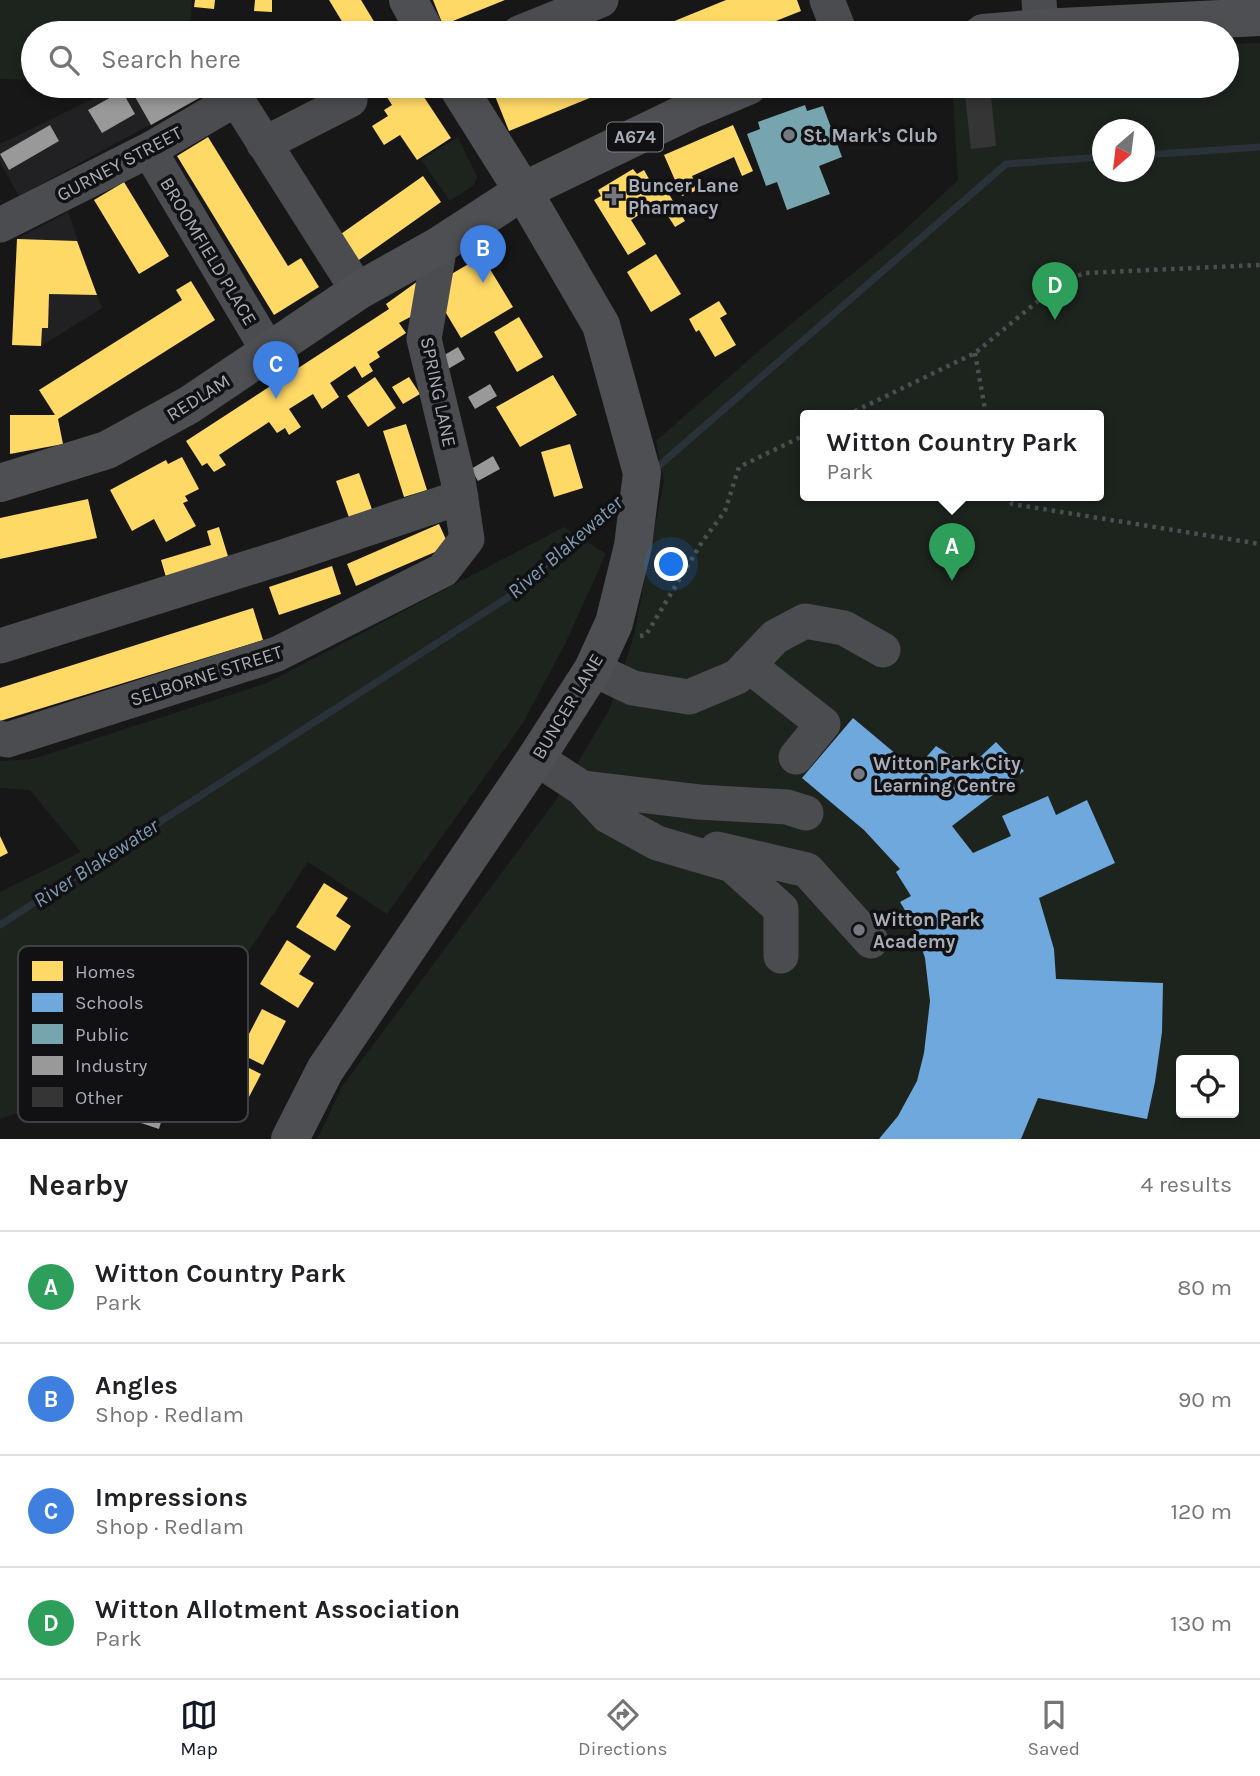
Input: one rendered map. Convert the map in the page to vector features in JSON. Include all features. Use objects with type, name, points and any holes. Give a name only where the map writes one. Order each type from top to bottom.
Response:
[{"type":"main road","points":[[408,0],[419,21]]},
{"type":"main road","points":[[1019,21],[1040,14],[1260,17]]},
{"type":"main road","points":[[465,98],[523,191]]},
{"type":"main road","name":"A674","points":[[523,191],[718,98]]},
{"type":"main road","name":"REDLAM","points":[[0,483],[107,450],[189,405],[358,290],[440,245],[523,191]]},
{"type":"main road","name":"BUNCER LANE","points":[[290,1139],[325,1070],[536,758],[599,656],[614,623],[633,546],[642,473],[601,326],[523,191]]},
{"type":"street","points":[[549,21],[601,0]]},
{"type":"street","points":[[827,0],[835,21]]},
{"type":"street","name":"GURNEY STREET","points":[[0,225],[149,149],[225,98]]},
{"type":"street","points":[[235,98],[358,290]]},
{"type":"street","points":[[264,144],[350,100]]},
{"type":"street","name":"BROOMFIELD PLACE","points":[[149,149],[268,352]]},
{"type":"street","name":"SPRING LANE","points":[[440,245],[424,339],[461,497]]},
{"type":"street","points":[[0,646],[273,560],[461,497]]},
{"type":"street","name":"SELBORNE STREET","points":[[0,738],[7,740],[277,654],[443,570],[467,539],[461,497]]},
{"type":"street","points":[[599,656],[633,688],[689,697],[737,677],[775,637],[805,621],[844,628],[883,650]]},
{"type":"street","points":[[748,665],[823,724],[796,757]]},
{"type":"street","points":[[536,758],[596,790],[621,811],[657,832],[807,870],[871,941]]},
{"type":"street","points":[[596,790],[699,802],[787,807],[806,813]]},
{"type":"street","points":[[596,790],[608,816],[657,843],[732,865],[781,909],[781,956]]},
{"type":"path","points":[[857,410],[975,353],[1060,282],[1085,273],[1260,265]]},
{"type":"path","points":[[975,353],[985,410]]},
{"type":"path","points":[[599,656],[646,635],[702,542],[725,511],[739,467],[800,437]]},
{"type":"path","points":[[1010,501],[1012,504],[1260,544]]},
{"type":"shaded area","points":[[0,0],[192,0],[191,21],[21,21],[21,80],[0,79]]},
{"type":"shaded area","name":"Witton Park Academy","points":[[1260,43],[1260,1139],[317,1139],[343,1085],[556,800],[610,708],[634,636],[664,481],[656,441],[767,344],[897,237],[958,180],[953,98],[1239,98],[1239,44]]},
{"type":"shaded area","points":[[94,98],[199,98],[19,196],[0,162],[0,144]]},
{"type":"shaded area","points":[[458,137],[477,177],[474,185],[450,201],[421,160]]},
{"type":"shaded area","points":[[68,212],[102,308],[41,346],[12,345],[17,239]]},
{"type":"shaded area","points":[[564,527],[606,554],[565,644],[523,723],[387,914],[308,862],[248,952],[248,946],[18,946],[18,1113],[0,1119],[0,892],[81,852],[30,790],[0,788],[0,761],[33,759],[267,683]]},
{"type":"building: Homes","points":[[195,0],[215,0],[214,9],[194,7]]},
{"type":"building: Homes","points":[[255,0],[272,0],[272,12],[254,11]]},
{"type":"building: Homes","points":[[329,0],[361,0],[374,21],[342,21]]},
{"type":"building: Homes","points":[[433,0],[505,0],[453,21],[441,21]]},
{"type":"building: Homes","points":[[726,0],[797,0],[801,11],[776,21],[674,21]]},
{"type":"building: Homes","points":[[388,98],[425,98],[451,138],[417,160],[400,135],[384,145],[372,126],[388,116],[384,110],[392,105]]},
{"type":"building: Homes","points":[[496,98],[590,98],[509,131]]},
{"type":"building: Homes","points":[[733,125],[753,171],[742,176],[734,157],[692,176],[698,190],[682,196],[664,155]]},
{"type":"building: Homes","points":[[208,137],[288,266],[301,258],[319,287],[274,315],[177,156]]},
{"type":"building: Homes","points":[[633,169],[637,174],[644,170],[653,186],[661,181],[685,221],[675,227],[659,202],[631,220],[646,244],[628,255],[594,200],[601,196],[598,190]]},
{"type":"building: Homes","points":[[423,176],[441,202],[349,267],[331,241]]},
{"type":"building: Homes","points":[[124,182],[169,256],[139,274],[94,200]]},
{"type":"building: Homes","points":[[17,239],[77,241],[97,295],[49,294],[48,328],[42,328],[41,346],[12,345]]},
{"type":"building: Homes","points":[[656,254],[681,294],[651,312],[627,272]]},
{"type":"building: Homes","points":[[482,256],[513,307],[461,338],[437,298],[438,282]]},
{"type":"building: Homes","points":[[425,276],[414,315],[399,323],[406,333],[377,352],[380,357],[369,364],[373,371],[362,378],[355,366],[330,383],[339,397],[322,409],[313,394],[289,409],[301,427],[289,435],[285,428],[277,433],[269,422],[219,455],[226,465],[214,472],[207,463],[202,466],[186,441],[389,309],[386,304]]},
{"type":"building: Homes","points":[[191,281],[215,320],[58,419],[63,444],[10,454],[10,415],[55,415],[39,390],[182,300],[176,290]]},
{"type":"building: Homes","points":[[719,301],[727,314],[720,318],[736,345],[715,357],[689,319]]},
{"type":"building: Homes","points":[[519,317],[543,357],[517,372],[494,332]]},
{"type":"building: Homes","points":[[553,375],[577,415],[520,447],[496,407]]},
{"type":"building: Homes","points":[[375,377],[396,408],[368,427],[347,396]]},
{"type":"building: Homes","points":[[409,377],[420,394],[403,404],[392,387]]},
{"type":"building: Homes","points":[[406,424],[427,490],[404,497],[383,431]]},
{"type":"building: Homes","points":[[570,444],[583,488],[554,497],[541,452]]},
{"type":"building: Homes","points":[[182,457],[199,489],[185,496],[188,501],[183,503],[196,526],[166,542],[154,519],[132,531],[110,490],[166,460],[168,464]]},
{"type":"building: Homes","points":[[359,473],[374,515],[351,523],[336,481]]},
{"type":"building: Homes","points":[[88,499],[97,538],[0,559],[0,518]]},
{"type":"building: Homes","points":[[439,524],[449,546],[356,586],[347,564]]},
{"type":"building: Homes","points":[[219,527],[231,566],[168,584],[161,560],[211,545],[207,531]]},
{"type":"building: Homes","points":[[332,566],[341,594],[279,615],[269,587]]},
{"type":"building: Homes","points":[[253,608],[263,640],[0,721],[0,688]]},
{"type":"building: Homes","points":[[0,836],[8,853],[0,857]]},
{"type":"building: Homes","points":[[324,883],[348,898],[336,916],[351,926],[335,951],[296,927]]},
{"type":"building: Homes","points":[[287,940],[311,956],[299,974],[314,983],[298,1008],[260,984]]},
{"type":"building: Homes","points":[[262,1009],[286,1021],[263,1065],[248,1058],[248,1036]]},
{"type":"building: Homes","points":[[248,1068],[261,1074],[248,1099]]},
{"type":"building: Schools","name":"Witton Park Academy","points":[[853,718],[915,770],[936,746],[964,764],[979,758],[996,742],[1024,771],[952,826],[973,853],[1011,836],[1002,816],[1048,796],[1056,815],[1087,800],[1115,863],[1039,898],[1054,949],[1056,979],[1163,983],[1162,1032],[1147,1119],[1038,1098],[1021,1139],[879,1139],[898,1116],[917,1081],[924,1053],[930,1001],[925,958],[914,925],[900,902],[911,896],[896,872],[900,869],[864,830],[802,778]]},
{"type":"building: Public","points":[[805,105],[807,111],[823,106],[842,157],[819,166],[830,194],[787,210],[777,182],[766,186],[747,134],[760,129],[758,122]]},
{"type":"building: Industry","points":[[109,98],[126,98],[135,114],[102,133],[88,110]]},
{"type":"building: Industry","points":[[136,98],[199,98],[151,125]]},
{"type":"building: Industry","points":[[50,125],[59,141],[9,170],[0,154]]},
{"type":"building: Industry","points":[[458,347],[465,359],[443,372],[436,360]]},
{"type":"building: Industry","points":[[490,384],[497,396],[475,409],[468,397]]},
{"type":"building: Industry","points":[[493,456],[500,469],[478,481],[471,469]]},
{"type":"building: Industry","points":[[138,1122],[161,1122],[159,1129]]},
{"type":"building: Other","points":[[965,98],[991,98],[996,146],[971,149]]},
{"type":"waterway","name":"River Blakewater","points":[[1155,154],[1260,147]]},
{"type":"waterway","name":"River Blakewater","points":[[654,470],[1006,164],[1092,158]]},
{"type":"waterway","name":"River Blakewater","points":[[0,925],[507,598],[624,496]]},
{"type":"place","name":"St. Mark's Club","points":[[789,135]]},
{"type":"place","name":"Buncer Lane Pharmacy","points":[[614,196]]},
{"type":"place","name":"Angles","points":[[483,283]]},
{"type":"place","name":"Witton Allotment Association","points":[[1055,320]]},
{"type":"place","name":"Impressions","points":[[276,399]]},
{"type":"place","name":"Witton Country Park","points":[[952,581]]},
{"type":"place","name":"Witton Park City Learning Centre","points":[[859,774]]},
{"type":"place","name":"Witton Park Academy","points":[[859,930]]}]
